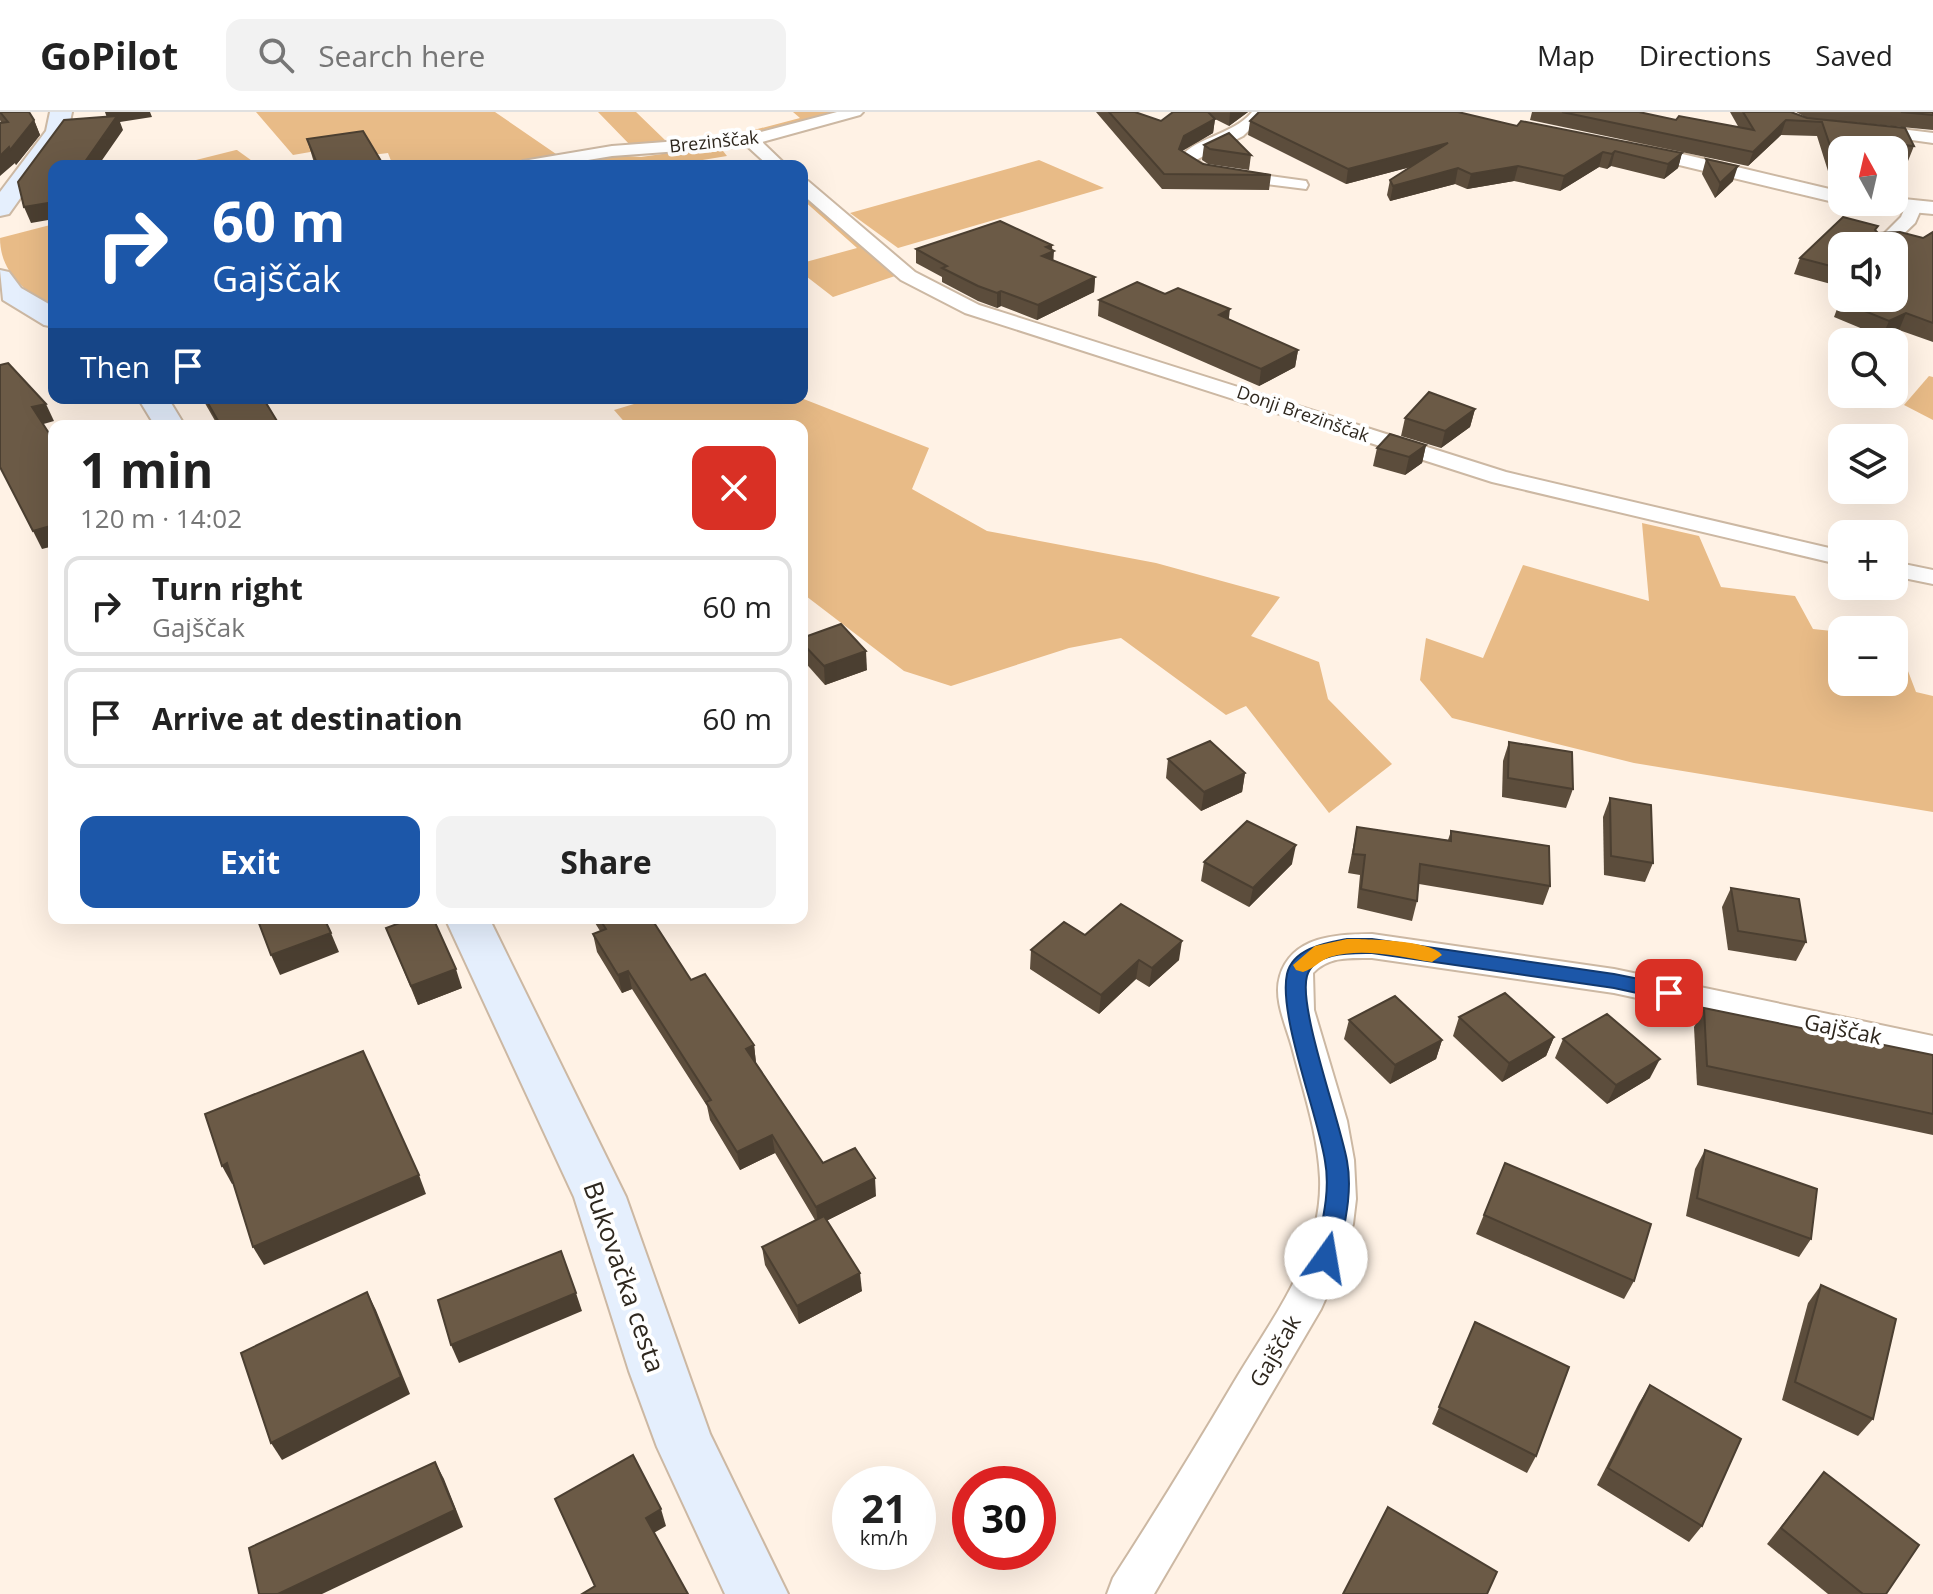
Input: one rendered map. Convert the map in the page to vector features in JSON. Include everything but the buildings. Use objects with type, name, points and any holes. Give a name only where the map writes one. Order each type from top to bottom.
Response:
[{"type":"main road","points":[[0,209],[57,131],[61,112]]},
{"type":"main road","points":[[0,278],[12,294],[48,315]]},
{"type":"main road","name":"Bukovačka cesta","points":[[470,924],[600,1197],[681,1434],[757,1594]]},
{"type":"street","name":"Brezinščak","points":[[555,160],[593,153],[750,140],[855,112]]},
{"type":"street","points":[[1260,112],[1252,125],[1190,154],[1187,161],[1202,171],[1300,185]]},
{"type":"street","points":[[1849,129],[1933,138]]},
{"type":"street","points":[[750,140],[772,160]]},
{"type":"street","points":[[1618,146],[1828,195]]},
{"type":"street","name":"Donji Brezinščak","points":[[808,190],[908,276],[972,309],[1500,477],[1631,511],[1828,555]]},
{"type":"street","points":[[1896,232],[1923,208]]},
{"type":"street","points":[[1908,572],[1933,577]]},
{"type":"street","name":"Gajščak","points":[[1129,1594],[1182,1510],[1326,1258],[1338,1198],[1337,1162],[1297,1005],[1297,973],[1308,959],[1321,951],[1347,946],[1372,946],[1614,981],[1933,1049]]},
{"type":"shaded area","points":[[256,112],[495,112],[559,156],[539,160],[391,160],[388,153],[372,155],[339,147],[293,155]]},
{"type":"shaded area","points":[[598,112],[636,112],[666,141],[750,131],[800,118],[793,112],[840,112],[753,135],[632,147]]},
{"type":"shaded area","points":[[719,146],[727,156],[703,160],[580,160],[612,155],[641,157]]},
{"type":"shaded area","points":[[236,150],[250,160],[196,160]]},
{"type":"shaded area","points":[[1039,160],[1104,188],[898,248],[850,213]]},
{"type":"shaded area","points":[[808,197],[895,276],[833,297],[808,278],[808,261],[857,248],[808,204]]},
{"type":"shaded area","points":[[48,226],[48,304],[34,296],[10,272],[4,262],[0,238]]},
{"type":"shaded area","points":[[1929,376],[1933,377],[1933,420],[1908,407],[1908,400]]},
{"type":"shaded area","points":[[808,401],[929,448],[912,489],[987,531],[1156,563],[1280,597],[1251,636],[1319,662],[1328,699],[1392,764],[1329,813],[1246,706],[1226,715],[1121,638],[1069,648],[951,686],[904,671],[808,598],[808,420],[623,420],[614,410],[634,404],[808,404]]},
{"type":"shaded area","points":[[1642,523],[1699,536],[1721,587],[1795,596],[1813,629],[1828,631],[1828,696],[1908,696],[1908,671],[1916,692],[1933,696],[1933,812],[1634,763],[1452,718],[1420,680],[1426,638],[1483,658],[1523,565],[1649,601]]},
{"type":"slow traffic","points":[[1303,965],[1321,951],[1347,946],[1372,946],[1432,955]]},
{"type":"route","points":[[1326,1258],[1338,1198],[1337,1162],[1297,1005],[1297,973],[1308,959],[1321,951],[1347,946],[1372,946],[1614,981],[1669,993]]}]
